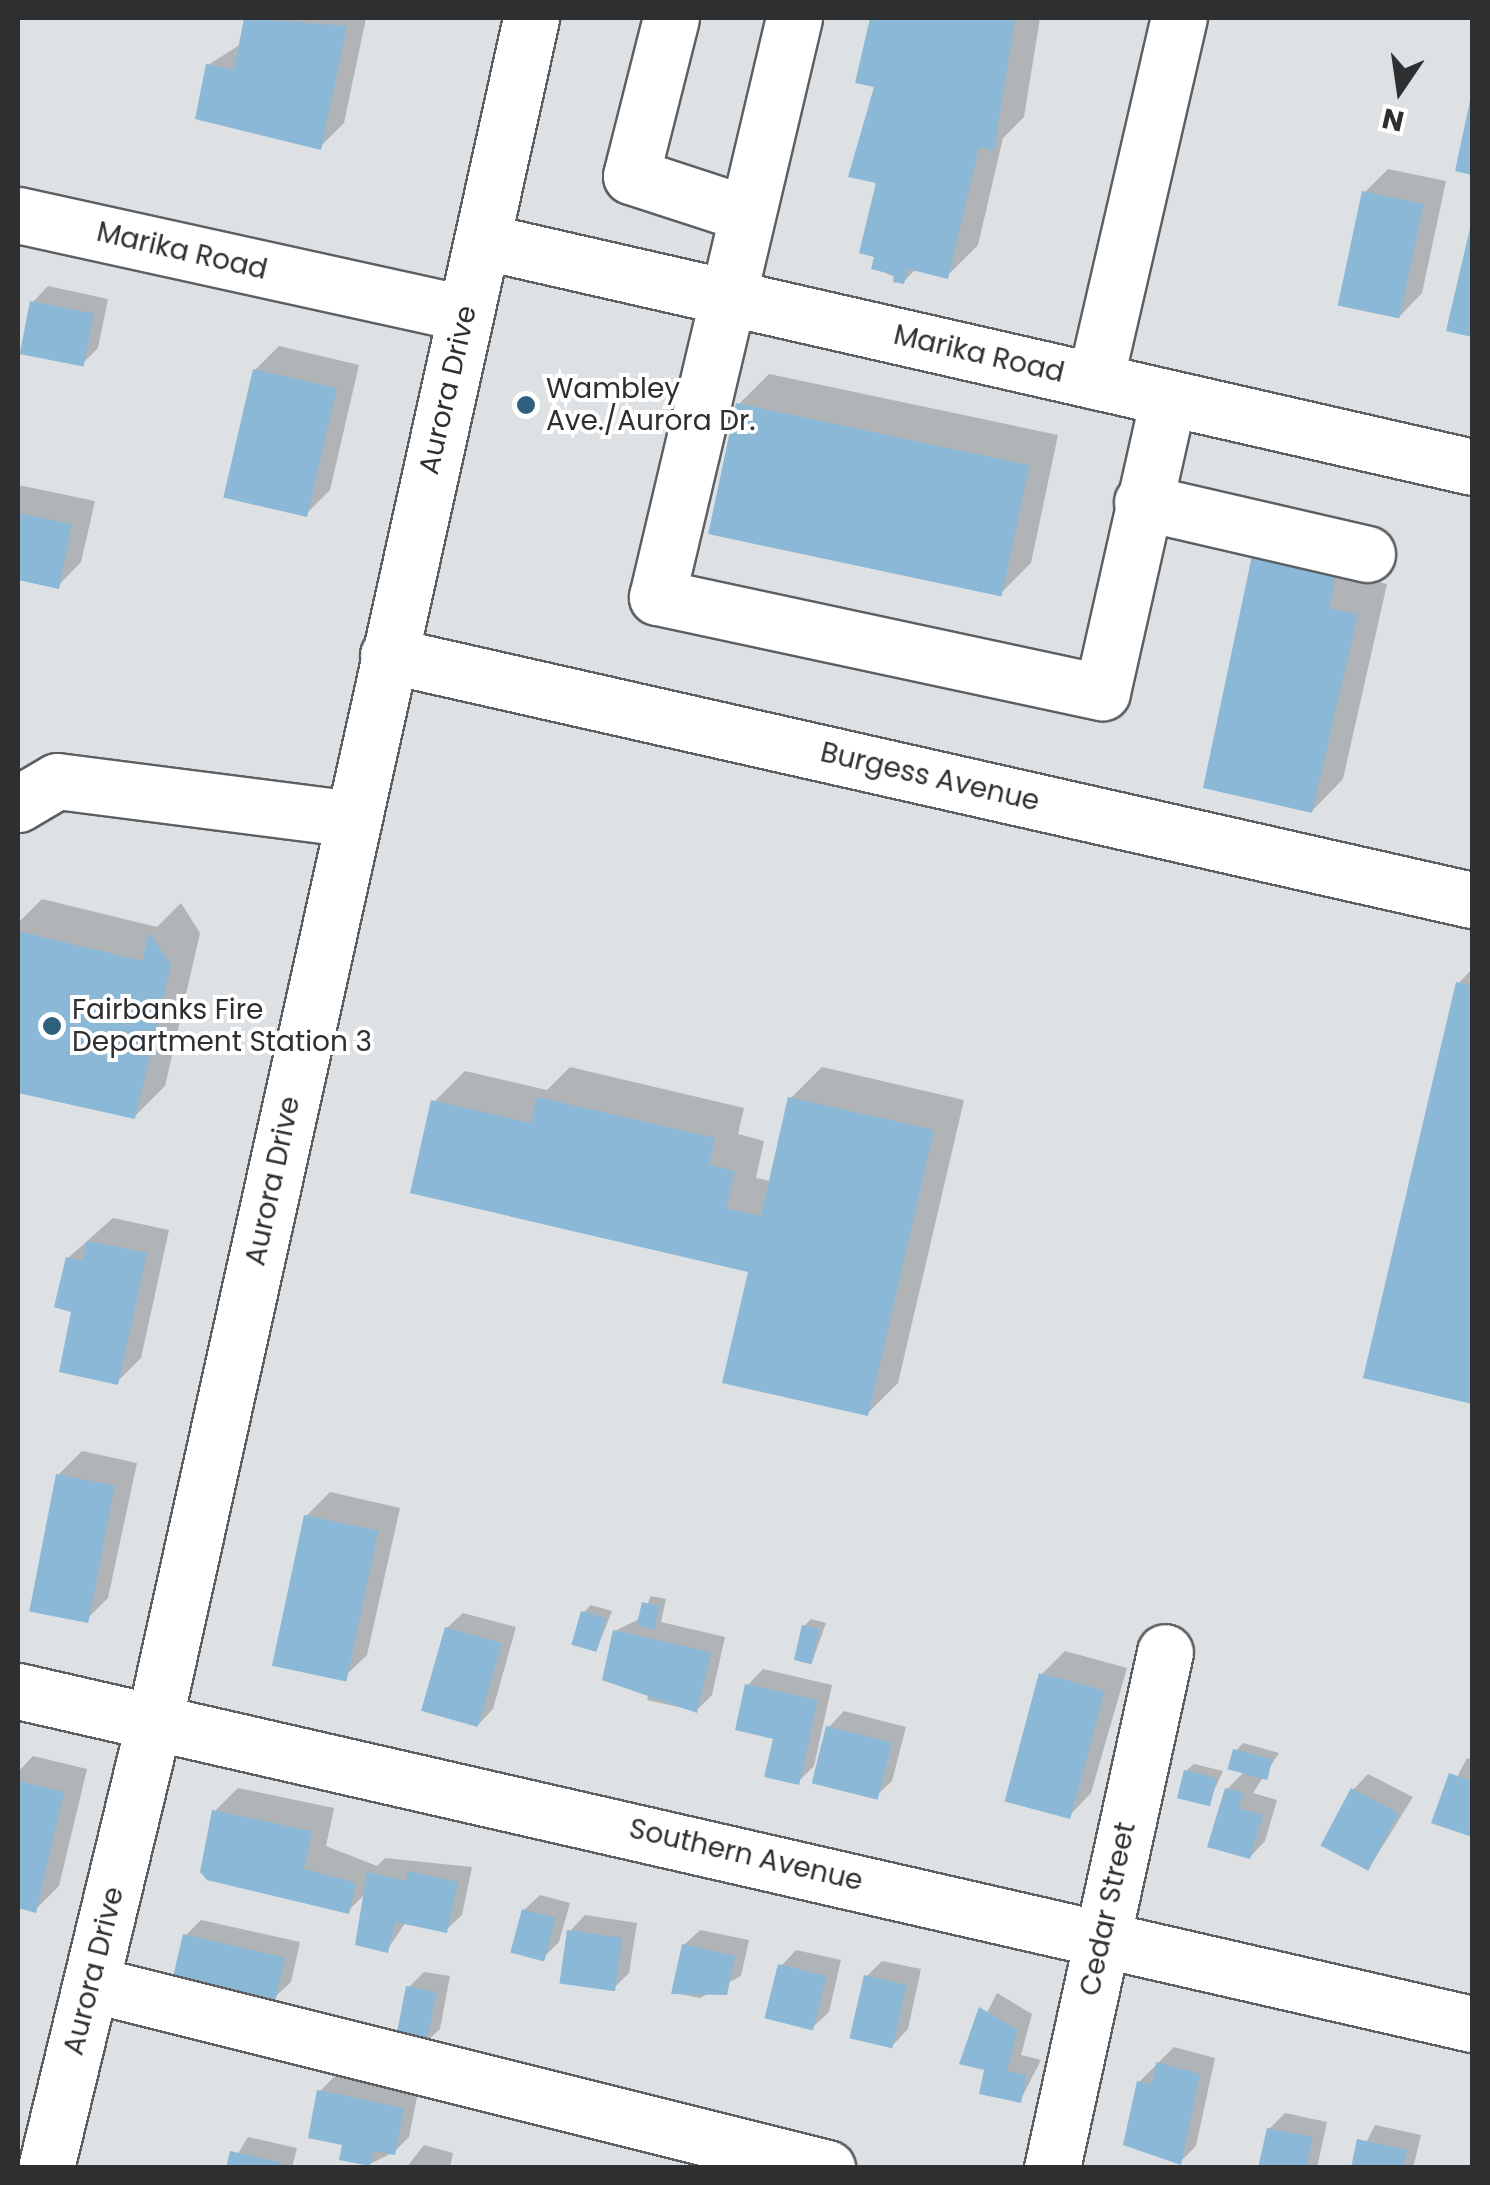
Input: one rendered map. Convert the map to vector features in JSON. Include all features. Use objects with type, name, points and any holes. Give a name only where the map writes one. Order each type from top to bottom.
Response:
[{"type":"street","name":"Aurora Drive","points":[[46,2168],[154,1722],[464,314],[486,242],[532,18]]},
{"type":"street","points":[[672,18],[631,176],[744,213]]},
{"type":"street","points":[[794,18],[722,296],[657,597],[1102,692],[1168,398]]},
{"type":"street","points":[[1095,381],[1179,18]]},
{"type":"street","name":"Marika Road","points":[[18,215],[464,314]]},
{"type":"street","name":"Marika Road","points":[[486,242],[1472,467]]},
{"type":"street","points":[[1142,502],[1366,554]]},
{"type":"street","name":"Burgess Avenue","points":[[388,654],[1472,900]]},
{"type":"street","points":[[18,804],[57,781],[352,818]]},
{"type":"street","name":"Cedar Street","points":[[1052,2168],[1165,1652]]},
{"type":"street","name":"Southern Avenue","points":[[18,1692],[1102,1934],[1472,2024]]},
{"type":"street","points":[[91,1984],[827,2168]]},
{"type":"building","points":[[244,18],[347,26],[321,150],[195,119],[206,64],[234,70]]},
{"type":"building","points":[[870,18],[1015,18],[994,151],[979,147],[948,279],[908,269],[904,284],[893,282],[894,275],[871,269],[874,257],[859,253],[876,183],[848,177],[874,87],[855,83]]},
{"type":"building","points":[[1472,96],[1472,175],[1455,171]]},
{"type":"building","points":[[1362,191],[1424,204],[1399,319],[1338,305]]},
{"type":"building","points":[[1472,225],[1472,337],[1446,331]]},
{"type":"building","points":[[30,301],[94,313],[84,366],[20,354]]},
{"type":"building","points":[[253,369],[337,388],[307,517],[223,498]]},
{"type":"building","points":[[736,403],[1029,465],[1002,596],[708,534]]},
{"type":"building","points":[[18,513],[72,524],[59,589],[18,580]]},
{"type":"building","points":[[1253,551],[1337,569],[1329,608],[1358,614],[1312,813],[1203,788]]},
{"type":"building","points":[[18,931],[142,961],[149,932],[171,965],[135,1119],[18,1093]]},
{"type":"building","points":[[1456,982],[1472,986],[1472,1404],[1363,1378]]},
{"type":"building","points":[[537,1097],[715,1138],[709,1165],[735,1171],[726,1208],[761,1216],[788,1097],[934,1130],[868,1416],[722,1383],[748,1272],[410,1193],[431,1100],[531,1123]]},
{"type":"building","points":[[87,1241],[147,1253],[118,1385],[59,1372],[71,1312],[54,1307],[66,1257],[82,1261]]},
{"type":"building","points":[[56,1474],[115,1485],[88,1623],[29,1611]]},
{"type":"building","points":[[304,1515],[378,1531],[346,1681],[272,1666]]},
{"type":"building","points":[[642,1602],[660,1606],[654,1629],[637,1625]]},
{"type":"building","points":[[581,1611],[606,1618],[596,1652],[571,1645]]},
{"type":"building","points":[[802,1625],[820,1629],[811,1664],[794,1660]]},
{"type":"building","points":[[445,1627],[502,1643],[478,1727],[421,1711]]},
{"type":"building","points":[[613,1630],[711,1652],[697,1713],[602,1680]]},
{"type":"building","points":[[1039,1673],[1105,1691],[1070,1819],[1005,1801]]},
{"type":"building","points":[[745,1684],[818,1700],[799,1785],[764,1777],[773,1739],[735,1730]]},
{"type":"building","points":[[826,1726],[892,1742],[878,1800],[812,1783]]},
{"type":"building","points":[[1233,1749],[1273,1760],[1267,1780],[1228,1769]]},
{"type":"building","points":[[1184,1770],[1217,1778],[1210,1806],[1177,1798]]},
{"type":"building","points":[[1449,1773],[1472,1781],[1472,1837],[1431,1823]]},
{"type":"building","points":[[18,1781],[64,1792],[36,1913],[18,1908]]},
{"type":"building","points":[[1225,1788],[1244,1793],[1239,1808],[1263,1815],[1250,1859],[1207,1847]]},
{"type":"building","points":[[1351,1788],[1399,1813],[1368,1871],[1320,1845]]},
{"type":"building","points":[[212,1810],[312,1831],[304,1869],[356,1883],[349,1914],[207,1880],[200,1872]]},
{"type":"building","points":[[408,1871],[458,1882],[447,1933],[395,1922],[388,1953],[355,1945],[367,1872],[406,1881]]},
{"type":"building","points":[[522,1909],[556,1918],[544,1962],[510,1952]]},
{"type":"building","points":[[567,1930],[622,1938],[615,1991],[559,1983]]},
{"type":"building","points":[[183,1934],[285,1958],[275,2000],[173,1977]]},
{"type":"building","points":[[682,1944],[735,1956],[727,1995],[671,1994]]},
{"type":"building","points":[[778,1964],[827,1976],[813,2030],[764,2018]]},
{"type":"building","points":[[864,1975],[907,1985],[892,2048],[849,2038]]},
{"type":"building","points":[[406,1986],[436,1992],[426,2047],[395,2041]]},
{"type":"building","points":[[979,2007],[1018,2030],[1007,2071],[1027,2075],[1021,2103],[979,2094],[984,2070],[959,2064]]},
{"type":"building","points":[[1156,2062],[1200,2074],[1181,2165],[1123,2145],[1137,2081],[1152,2085]]},
{"type":"building","points":[[317,2090],[404,2108],[395,2155],[373,2151],[370,2166],[339,2160],[342,2145],[308,2138]]},
{"type":"building","points":[[1267,2128],[1313,2137],[1306,2168],[1258,2168]]},
{"type":"building","points":[[1357,2139],[1407,2150],[1403,2168],[1351,2168]]},
{"type":"building","points":[[230,2151],[282,2163],[281,2168],[226,2168]]},
{"type":"place","name":"Wambley Ave./Aurora Dr.","points":[[526,405]]},
{"type":"place","name":"Fairbanks Fire Department Station 3","points":[[52,1026]]}]
